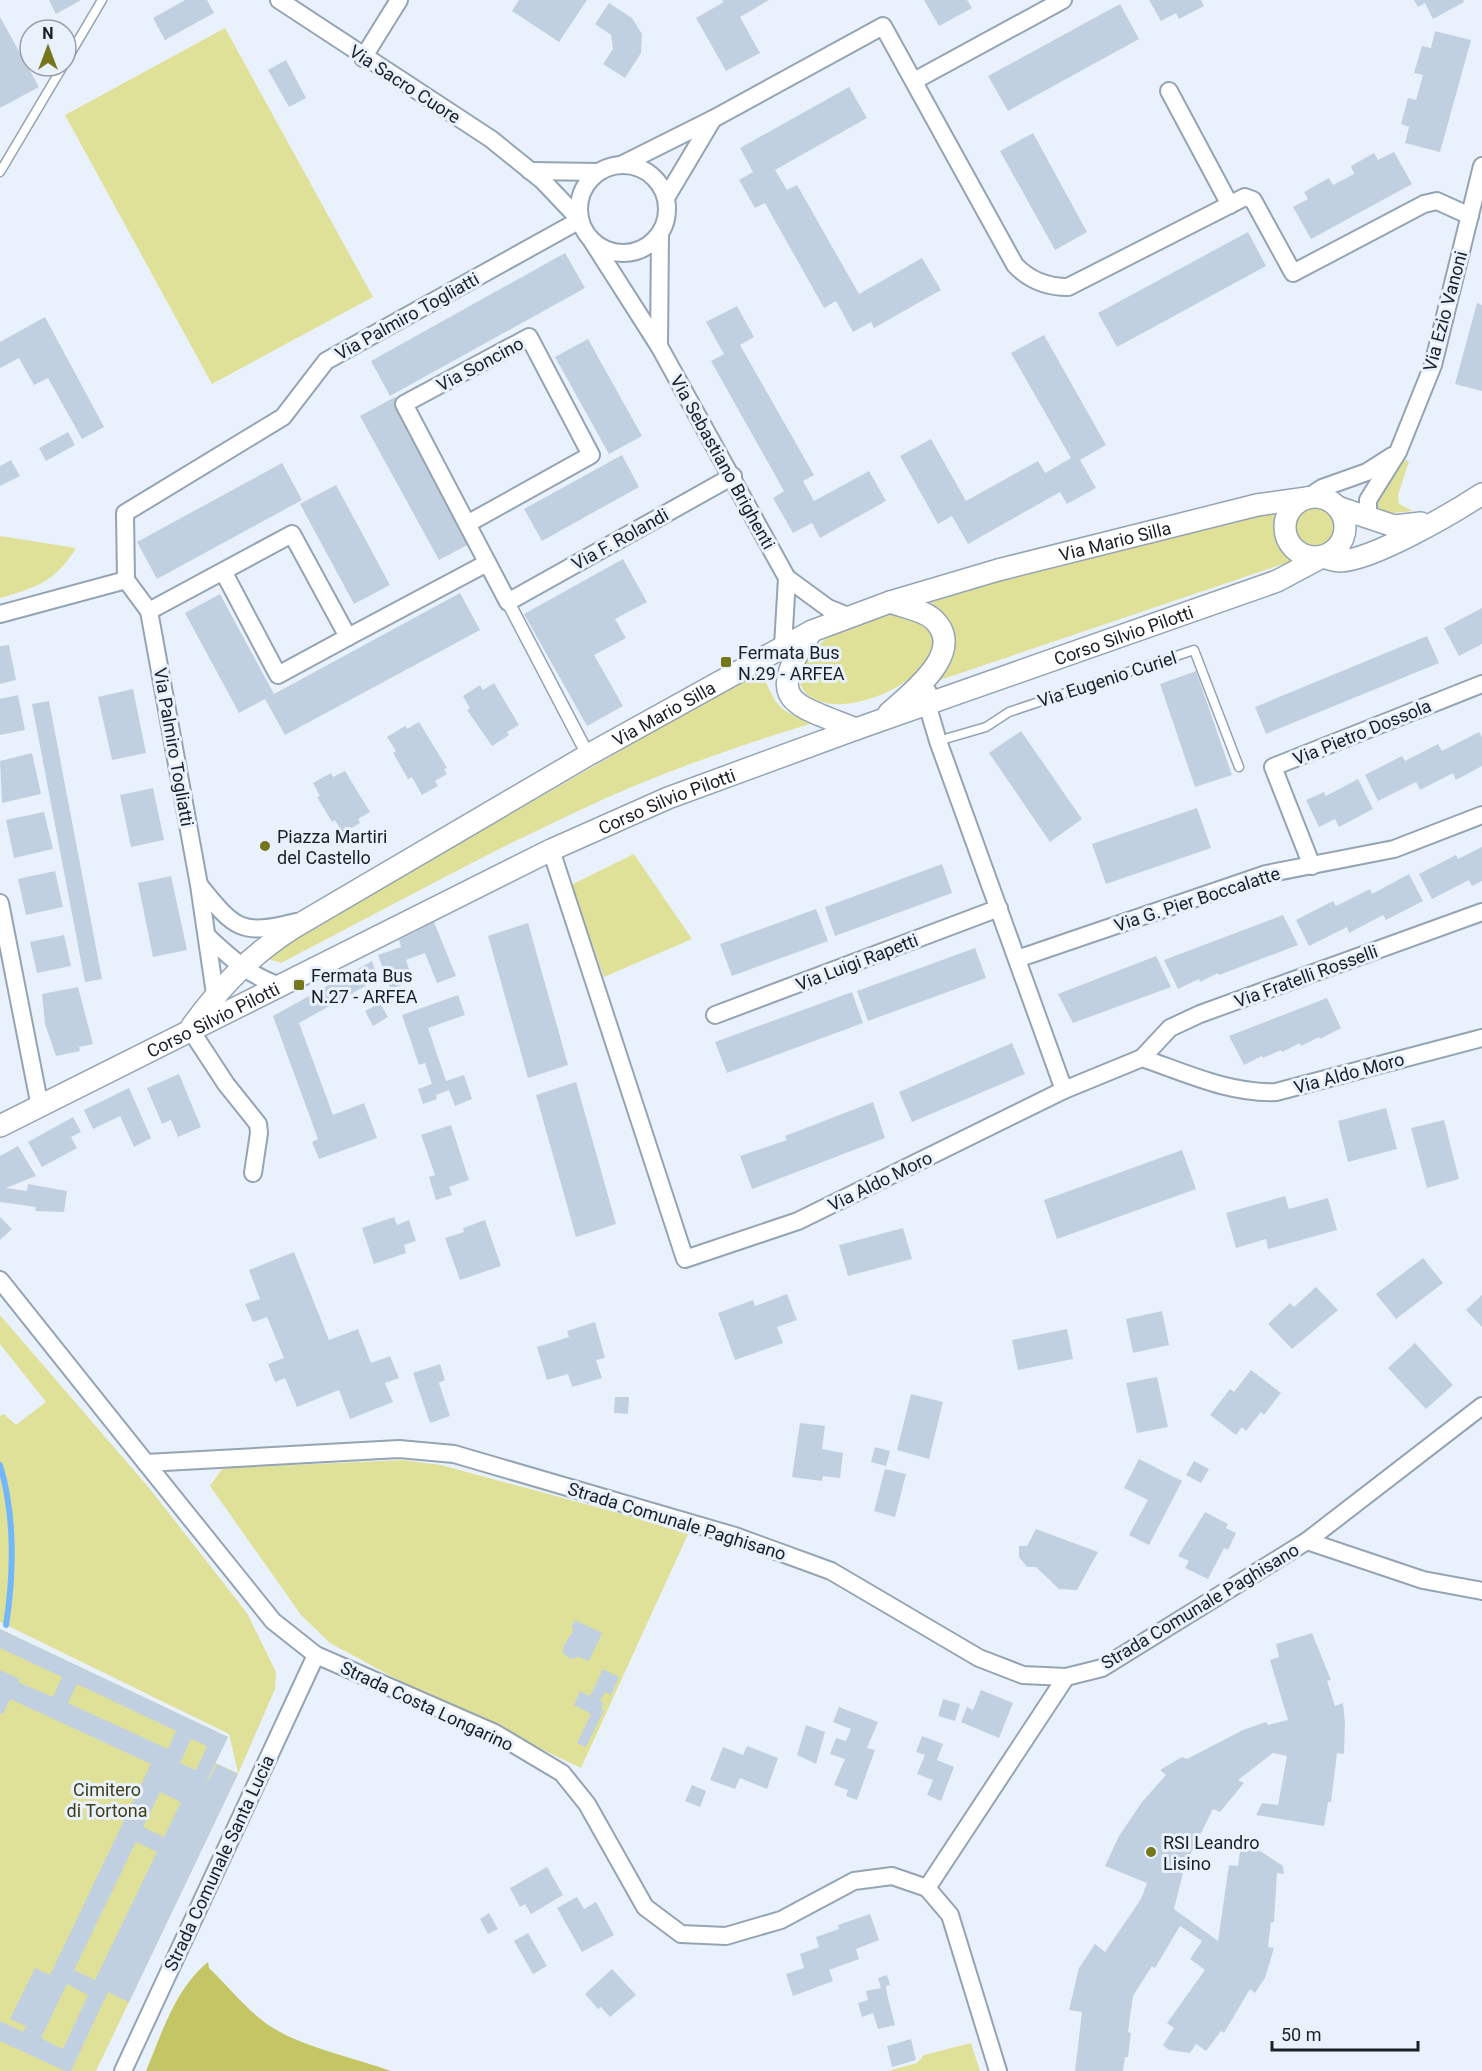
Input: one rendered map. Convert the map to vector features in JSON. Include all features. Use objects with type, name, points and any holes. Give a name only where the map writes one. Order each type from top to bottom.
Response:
[{"type":"street","name":"Via Sacro Cuore","points":[[279,0],[363,58],[491,140],[530,171],[580,220]]},
{"type":"street","points":[[363,58],[399,0]]},
{"type":"street","points":[[914,81],[1063,0]]},
{"type":"street","points":[[530,171],[598,172],[621,165],[713,119],[883,26],[1015,265],[1025,275],[1052,287],[1068,286],[1245,197],[1253,200],[1293,273],[1424,204],[1437,201],[1470,216]]},
{"type":"street","points":[[1169,91],[1230,205]]},
{"type":"street","points":[[666,198],[713,119]]},
{"type":"street","points":[[598,172],[584,188],[579,203],[580,220],[592,241],[615,253],[640,250],[660,234],[666,222],[666,198],[655,177],[639,168],[621,165]]},
{"type":"street","name":"Via Ezio Vanoni","points":[[1372,519],[1368,511],[1368,500],[1398,452],[1434,365],[1482,166]]},
{"type":"street","name":"Via Palmiro Togliatti","points":[[215,994],[199,885],[149,611],[126,580],[125,513],[283,417],[326,361],[580,220]]},
{"type":"street","points":[[659,346],[660,234]]},
{"type":"street","name":"Via Sebastiano Brighenti","points":[[592,241],[659,346],[733,476],[787,579]]},
{"type":"street","name":"Via Soncino","points":[[467,524],[591,455],[529,337],[404,404],[588,755]]},
{"type":"street","points":[[1398,452],[1367,472],[1322,489],[1290,510],[1286,519],[1286,536],[1290,544],[1304,555],[1322,556],[1340,561],[1376,551],[1439,521],[1482,494]]},
{"type":"street","name":"Via F. Rolandi","points":[[508,602],[733,476]]},
{"type":"street","points":[[1307,498],[1322,498],[1337,507],[1394,526],[1439,521]]},
{"type":"street","name":"Via Mario Silla","points":[[190,1029],[215,994],[259,950],[305,920],[588,755],[812,631],[890,602],[998,570],[1257,505],[1307,498]]},
{"type":"street","name":"Corso Silvio Pilotti","points":[[0,1126],[551,850],[668,798],[856,729],[1277,581],[1330,553],[1342,540],[1345,523],[1337,507]]},
{"type":"street","points":[[149,611],[292,534],[348,637]]},
{"type":"street","points":[[223,571],[278,675],[487,563]]},
{"type":"street","points":[[787,579],[828,608],[848,616]]},
{"type":"street","points":[[783,646],[787,579]]},
{"type":"street","points":[[0,614],[126,580]]},
{"type":"street","points":[[882,720],[928,676],[942,656],[942,632],[934,620],[925,614],[890,602]]},
{"type":"street","points":[[812,631],[792,663],[786,678],[787,690],[792,699],[805,708],[856,729]]},
{"type":"street","points":[[928,676],[927,704],[938,741],[1064,1090]]},
{"type":"street","name":"Via Pietro Dossola","points":[[1312,866],[1274,767],[1482,684]]},
{"type":"street","name":"Via G. Pier Boccalatte","points":[[1017,959],[1266,874],[1394,849],[1482,815]]},
{"type":"street","name":"Via Aldo Moro","points":[[551,850],[685,1259],[798,1221],[1064,1090],[1142,1059],[1236,1089],[1256,1093],[1276,1092],[1482,1038]]},
{"type":"street","name":"Via Palmiro Togliatti","points":[[199,885],[223,915],[243,927],[262,930],[305,920]]},
{"type":"street","points":[[0,903],[40,1107]]},
{"type":"street","name":"Via Luigi Rapetti","points":[[715,1015],[999,909]]},
{"type":"street","name":"Via Fratelli Rosselli","points":[[1142,1059],[1170,1028],[1200,1014],[1482,912]]},
{"type":"street","points":[[207,936],[242,968],[257,978],[278,985]]},
{"type":"street","points":[[190,1029],[226,1084],[258,1124],[259,1133],[253,1173]]},
{"type":"street","name":"Corso Silvio Pilotti","points":[[0,1138],[40,1107]]},
{"type":"street","points":[[0,1280],[146,1463]]},
{"type":"street","points":[[1307,1541],[1482,1406]]},
{"type":"street","name":"Strada Comunale Paghisano","points":[[146,1463],[399,1449],[454,1454],[735,1536],[831,1571],[979,1658],[1023,1675],[1066,1677],[1102,1668],[1307,1541],[1423,1580],[1482,1591]]},
{"type":"street","name":"Strada Costa Longarino","points":[[146,1463],[273,1621],[316,1655],[495,1733],[562,1773],[587,1804],[645,1907],[681,1934],[726,1936],[781,1920],[854,1881],[892,1876],[927,1888]]},
{"type":"street","name":"Strada Comunale Santa Lucia","points":[[123,2071],[316,1655]]},
{"type":"street","points":[[998,2071],[950,1915],[927,1888],[1066,1677]]},
{"type":"lane","points":[[78,41],[102,0]]},
{"type":"lane","points":[[0,172],[56,78]]},
{"type":"lane","name":"Via Eugenio Curiel","points":[[938,741],[986,727],[1009,712],[1194,650],[1239,767]]},
{"type":"green space","points":[[225,28],[373,297],[212,384],[65,115]]},
{"type":"green space","points":[[1405,460],[1409,461],[1398,495],[1399,504],[1413,511],[1382,514],[1375,508],[1377,499]]},
{"type":"green space","points":[[1316,504],[1324,505],[1331,510],[1336,517],[1336,533],[1331,540],[1324,545],[1316,546],[1308,545],[1301,540],[1296,533],[1295,525],[1296,517],[1301,510],[1308,505]]},
{"type":"green space","points":[[1281,507],[1279,537],[1290,554],[1298,559],[937,681],[946,671],[951,659],[953,636],[943,614],[924,598]]},
{"type":"green space","points":[[0,536],[76,548],[61,568],[44,582],[0,598]]},
{"type":"green space","points":[[888,614],[924,620],[931,631],[933,642],[931,653],[917,672],[888,692],[854,703],[821,702],[805,692],[801,686],[802,668],[821,643],[842,629]]},
{"type":"green space","points":[[754,674],[763,675],[772,695],[782,708],[795,716],[817,722],[696,762],[607,798],[503,847],[281,963],[262,957]]},
{"type":"green space","points":[[634,854],[692,939],[604,977],[571,885]]},
{"type":"green space","name":"Cimitero di Tortona","points":[[0,1315],[150,1489],[247,1613],[276,1672],[275,1689],[238,1774],[96,2071],[0,2071],[0,1629],[228,1737],[215,1763],[238,1773],[229,1734],[0,1622],[0,1416],[4,1414],[16,1425],[46,1402],[0,1344]]},
{"type":"green space","points":[[403,1460],[441,1465],[689,1532],[581,1768],[400,1681],[330,1643],[301,1615],[210,1486],[222,1469],[229,1468]]},
{"type":"green space","points":[[971,2043],[980,2071],[888,2071],[917,2063],[924,2055]]},
{"type":"shaded area","points":[[208,1962],[209,1968],[240,2000],[273,2028],[315,2047],[391,2071],[146,2071],[178,1998]]},
{"type":"building","points":[[49,0],[81,0],[56,14]]},
{"type":"building","points":[[185,0],[207,0],[214,13],[165,40],[153,18]]},
{"type":"building","points":[[519,0],[587,0],[559,42],[512,11]]},
{"type":"building","points":[[722,0],[769,0],[740,17],[760,53],[726,71],[696,18],[724,2]]},
{"type":"building","points":[[924,0],[967,0],[972,8],[939,26]]},
{"type":"building","points":[[1149,0],[1201,0],[1204,6],[1179,19],[1176,13],[1161,21]]},
{"type":"building","points":[[1414,0],[1463,0],[1464,2],[1433,19],[1425,3],[1418,7]]},
{"type":"building","points":[[609,3],[632,18],[642,34],[641,53],[625,78],[603,64],[613,49],[611,35],[595,24]]},
{"type":"building","points":[[1120,4],[1139,39],[1008,111],[988,76]]},
{"type":"building","points":[[0,17],[18,49],[18,78],[34,78],[39,87],[0,108]]},
{"type":"building","points":[[1435,31],[1471,40],[1440,152],[1405,143],[1409,127],[1401,124],[1408,98],[1416,100],[1423,75],[1414,73],[1422,46],[1431,48]]},
{"type":"building","points":[[286,60],[306,98],[289,107],[268,70]]},
{"type":"building","points":[[849,87],[867,118],[775,170],[787,190],[797,185],[859,294],[922,258],[941,290],[874,328],[871,322],[853,332],[836,301],[824,308],[765,203],[755,208],[739,180],[753,172],[740,148]]},
{"type":"building","points":[[1033,133],[1087,232],[1055,250],[1000,151]]},
{"type":"building","points":[[1394,152],[1412,184],[1311,239],[1293,207],[1308,199],[1304,192],[1329,178],[1333,185],[1354,174],[1351,166],[1374,153],[1378,160]]},
{"type":"building","points":[[1248,232],[1266,266],[1117,347],[1098,313]]},
{"type":"building","points":[[565,253],[585,288],[390,396],[371,361]]},
{"type":"building","points":[[1477,303],[1482,305],[1482,391],[1455,384]]},
{"type":"building","points":[[737,306],[754,337],[740,345],[814,475],[803,481],[814,501],[869,471],[886,501],[820,538],[812,523],[793,533],[773,498],[784,491],[711,361],[724,354],[706,322]]},
{"type":"building","points":[[45,317],[104,427],[82,439],[48,378],[34,385],[19,358],[0,368],[0,342]]},
{"type":"building","points":[[1044,335],[1106,445],[1080,460],[1096,488],[1067,504],[1060,492],[968,544],[952,516],[938,524],[900,456],[931,439],[966,501],[1038,461],[1045,473],[1071,458],[1011,353]]},
{"type":"building","points":[[588,339],[642,436],[609,454],[555,357]]},
{"type":"building","points":[[395,397],[475,541],[439,560],[360,416]]},
{"type":"building","points":[[68,432],[75,445],[46,461],[39,448]]},
{"type":"building","points":[[622,455],[639,487],[542,541],[524,509]]},
{"type":"building","points":[[11,460],[20,476],[0,486],[0,466]]},
{"type":"building","points":[[282,463],[302,500],[157,579],[137,542]]},
{"type":"building","points":[[336,485],[390,585],[354,604],[300,504]]},
{"type":"building","points":[[623,559],[647,602],[615,619],[626,638],[594,655],[623,706],[587,726],[524,614]]},
{"type":"building","points":[[460,593],[480,630],[285,735],[265,699],[239,713],[185,613],[220,594],[274,694]]},
{"type":"building","points":[[1482,608],[1482,644],[1459,656],[1444,628]]},
{"type":"building","points":[[1427,636],[1439,663],[1266,734],[1255,707]]},
{"type":"building","points":[[9,645],[16,680],[0,684],[0,646]]},
{"type":"building","points":[[1196,671],[1232,775],[1195,787],[1160,684]]},
{"type":"building","points":[[494,683],[519,725],[507,732],[509,735],[492,746],[467,710],[470,708],[463,696],[480,685],[483,690]]},
{"type":"building","points":[[133,689],[146,753],[112,760],[98,697]]},
{"type":"building","points":[[18,695],[25,730],[0,735],[0,699]]},
{"type":"building","points":[[49,701],[102,979],[85,982],[32,704]]},
{"type":"building","points":[[419,722],[447,768],[444,769],[447,774],[435,781],[438,786],[422,795],[412,777],[408,779],[387,737],[405,726],[407,729]]},
{"type":"building","points":[[1021,731],[1082,819],[1050,842],[989,753]]},
{"type":"building","points":[[1479,732],[1482,737],[1482,766],[1456,780],[1453,773],[1420,790],[1416,782],[1378,801],[1365,775],[1402,756],[1405,761],[1438,744],[1442,751]]},
{"type":"building","points":[[32,753],[41,794],[2,803],[0,761]]},
{"type":"building","points":[[345,771],[370,812],[358,819],[360,823],[343,833],[335,820],[332,822],[317,797],[320,796],[313,783],[331,773],[333,777]]},
{"type":"building","points":[[1358,779],[1373,809],[1339,827],[1335,819],[1319,827],[1306,800],[1324,792],[1326,796]]},
{"type":"building","points":[[153,788],[164,840],[131,847],[120,795]]},
{"type":"building","points":[[1197,808],[1211,848],[1106,884],[1092,844]]},
{"type":"building","points":[[44,812],[53,849],[14,858],[6,820]]},
{"type":"building","points":[[1482,847],[1482,881],[1472,886],[1469,880],[1432,899],[1419,874],[1456,855],[1458,859]]},
{"type":"building","points":[[942,864],[952,893],[835,936],[825,907]]},
{"type":"building","points":[[55,871],[63,907],[26,915],[18,879]]},
{"type":"building","points":[[1409,874],[1423,901],[1386,920],[1383,915],[1349,933],[1347,927],[1309,946],[1296,920],[1333,901],[1336,906],[1370,889],[1372,894]]},
{"type":"building","points":[[171,876],[187,950],[153,957],[138,883]]},
{"type":"building","points":[[816,909],[828,941],[732,976],[720,944]]},
{"type":"building","points":[[1283,915],[1298,945],[1219,975],[1218,973],[1200,982],[1199,979],[1178,989],[1164,960]]},
{"type":"building","points":[[434,922],[456,976],[437,983],[425,953],[406,960],[413,981],[390,989],[378,955],[401,947],[399,940]]},
{"type":"building","points":[[528,923],[568,1065],[528,1078],[488,936]]},
{"type":"building","points":[[64,935],[71,966],[37,973],[30,942]]},
{"type":"building","points":[[975,948],[986,978],[868,1021],[857,991]]},
{"type":"building","points":[[1156,956],[1171,987],[1073,1023],[1058,994]]},
{"type":"building","points":[[372,961],[378,979],[299,1023],[333,1115],[364,1103],[377,1138],[319,1159],[312,1142],[318,1139],[273,1016]]},
{"type":"building","points":[[78,987],[93,1044],[79,1047],[80,1051],[56,1056],[45,1024],[42,994]]},
{"type":"building","points":[[852,992],[863,1023],[727,1073],[715,1042]]},
{"type":"building","points":[[458,995],[465,1015],[428,1028],[446,1081],[464,1075],[472,1099],[455,1106],[449,1090],[436,1095],[437,1099],[423,1104],[418,1089],[432,1084],[425,1063],[419,1065],[402,1015]]},
{"type":"building","points":[[1327,998],[1341,1028],[1320,1039],[1319,1037],[1301,1046],[1300,1043],[1263,1058],[1262,1056],[1244,1065],[1229,1036]]},
{"type":"building","points":[[380,1003],[388,1017],[373,1026],[365,1011]]},
{"type":"building","points":[[1012,1043],[1025,1074],[912,1122],[899,1092]]},
{"type":"building","points":[[179,1074],[201,1127],[178,1137],[171,1120],[162,1124],[147,1088]]},
{"type":"building","points":[[576,1082],[616,1224],[576,1237],[536,1095]]},
{"type":"building","points":[[129,1088],[151,1138],[134,1147],[120,1116],[93,1129],[84,1110]]},
{"type":"building","points":[[873,1102],[885,1138],[752,1189],[740,1156],[787,1140],[785,1136]]},
{"type":"building","points":[[1386,1108],[1397,1149],[1348,1162],[1338,1121]]},
{"type":"building","points":[[73,1117],[81,1132],[71,1137],[77,1148],[42,1167],[28,1142]]},
{"type":"building","points":[[1444,1120],[1459,1179],[1427,1188],[1411,1128]]},
{"type":"building","points":[[451,1125],[469,1180],[449,1187],[452,1195],[436,1200],[429,1177],[435,1175],[421,1135]]},
{"type":"building","points":[[18,1146],[36,1176],[6,1188],[27,1191],[28,1184],[67,1191],[64,1212],[35,1211],[36,1207],[0,1202],[0,1156]]},
{"type":"building","points":[[1182,1150],[1196,1189],[1057,1239],[1044,1200]]},
{"type":"building","points":[[1285,1196],[1289,1209],[1328,1198],[1337,1230],[1268,1249],[1266,1239],[1236,1248],[1226,1213]]},
{"type":"building","points":[[0,1217],[12,1229],[0,1240]]},
{"type":"building","points":[[394,1217],[397,1225],[409,1220],[416,1241],[404,1245],[406,1253],[374,1264],[362,1228]]},
{"type":"building","points":[[485,1220],[501,1266],[460,1280],[445,1238],[464,1232],[463,1228]]},
{"type":"building","points":[[903,1228],[912,1259],[848,1276],[839,1245]]},
{"type":"building","points":[[294,1252],[329,1340],[358,1329],[371,1363],[390,1356],[399,1378],[385,1383],[393,1402],[350,1419],[339,1390],[297,1407],[285,1378],[275,1382],[268,1364],[284,1358],[267,1317],[253,1322],[245,1304],[260,1299],[249,1270]]},
{"type":"building","points":[[1423,1258],[1443,1283],[1396,1319],[1376,1294]]},
{"type":"building","points":[[1316,1287],[1338,1310],[1292,1349],[1268,1324],[1290,1303],[1294,1307]]},
{"type":"building","points":[[787,1294],[797,1320],[777,1327],[783,1343],[735,1360],[718,1313],[753,1300],[755,1306]]},
{"type":"building","points":[[1482,1295],[1482,1327],[1466,1310]]},
{"type":"building","points":[[1162,1311],[1169,1345],[1133,1353],[1126,1319]]},
{"type":"building","points":[[595,1322],[605,1358],[596,1360],[602,1378],[572,1387],[568,1374],[547,1380],[537,1347],[569,1337],[567,1331]]},
{"type":"building","points":[[1067,1329],[1073,1359],[1018,1370],[1012,1340]]},
{"type":"building","points":[[1415,1343],[1453,1385],[1426,1409],[1388,1368]]},
{"type":"building","points":[[440,1364],[445,1380],[439,1383],[450,1416],[430,1423],[413,1373]]},
{"type":"building","points":[[1251,1370],[1281,1393],[1264,1415],[1261,1412],[1246,1431],[1242,1427],[1236,1435],[1210,1415],[1230,1389],[1234,1392]]},
{"type":"building","points":[[1157,1377],[1168,1427],[1137,1433],[1126,1383]]},
{"type":"building","points":[[911,1394],[943,1402],[929,1459],[897,1450]]},
{"type":"building","points":[[615,1397],[629,1397],[628,1414],[614,1413]]},
{"type":"building","points":[[800,1423],[825,1426],[822,1449],[843,1453],[840,1478],[823,1476],[822,1481],[792,1477]]},
{"type":"building","points":[[875,1447],[890,1451],[886,1466],[871,1462]]},
{"type":"building","points":[[1139,1459],[1182,1481],[1149,1545],[1129,1535],[1148,1500],[1124,1488]]},
{"type":"building","points":[[1194,1461],[1209,1469],[1201,1483],[1186,1475]]},
{"type":"building","points":[[885,1469],[906,1474],[895,1517],[874,1511]]},
{"type":"building","points":[[1205,1512],[1228,1524],[1226,1528],[1236,1533],[1228,1550],[1224,1548],[1208,1579],[1185,1568],[1189,1561],[1178,1556]]},
{"type":"building","points":[[1036,1529],[1098,1552],[1077,1590],[1059,1589],[1036,1567],[1027,1567],[1019,1557],[1019,1546],[1027,1546]]},
{"type":"building","points":[[575,1620],[602,1633],[589,1661],[579,1657],[570,1659],[563,1653],[563,1647],[574,1629],[571,1628]]},
{"type":"building","points":[[0,1629],[228,1737],[203,1789],[217,1764],[238,1774],[129,2002],[108,1992],[71,2071],[65,2071],[0,2041],[0,2021],[23,2032],[26,2026],[10,2019],[35,1968],[50,1975],[151,1764],[10,1699],[3,1714],[0,1713],[0,1670],[20,1679],[18,1682],[53,1697],[62,1677],[0,1648]],"holes":[[[77,1684],[176,1731],[168,1749],[68,1703]],[[191,1739],[207,1746],[196,1770],[180,1763]],[[160,1792],[181,1802],[164,1837],[143,1827]],[[136,1842],[157,1852],[95,1980],[74,1970]],[[67,1984],[88,1995],[63,2049],[41,2038]]]},
{"type":"building","name":"RSI Leandro Lisino","points":[[1312,1633],[1331,1680],[1327,1681],[1335,1706],[1343,1703],[1345,1722],[1344,1754],[1337,1753],[1331,1802],[1328,1802],[1324,1826],[1256,1815],[1262,1803],[1278,1805],[1287,1756],[1273,1753],[1238,1780],[1244,1783],[1220,1812],[1213,1809],[1185,1865],[1174,1909],[1218,1941],[1229,1865],[1238,1866],[1240,1851],[1248,1843],[1283,1866],[1284,1874],[1277,1873],[1274,1922],[1271,1922],[1268,1947],[1274,1948],[1265,1978],[1255,1993],[1250,1989],[1224,2033],[1221,2031],[1206,2051],[1196,2044],[1190,2053],[1169,2050],[1163,2045],[1174,2028],[1167,2023],[1205,1970],[1190,1959],[1202,1941],[1180,1926],[1155,1968],[1152,1966],[1133,1996],[1128,2032],[1131,2033],[1128,2057],[1125,2057],[1123,2071],[1075,2071],[1082,2012],[1069,2010],[1079,1968],[1095,1944],[1105,1952],[1141,1899],[1147,1883],[1105,1866],[1119,1836],[1142,1802],[1166,1775],[1160,1770],[1182,1757],[1187,1759],[1243,1730],[1266,1722],[1268,1725],[1288,1720],[1270,1660],[1279,1657],[1276,1644]]},
{"type":"building","points":[[603,1669],[619,1677],[611,1695],[605,1692],[600,1701],[604,1703],[601,1709],[604,1710],[586,1747],[577,1743],[591,1714],[574,1705],[580,1691],[590,1696]]},
{"type":"building","points":[[981,1690],[1013,1703],[999,1738],[961,1722],[967,1707],[973,1710]]},
{"type":"building","points":[[943,1699],[960,1704],[955,1721],[938,1716]]},
{"type":"building","points":[[839,1707],[878,1722],[867,1748],[875,1750],[857,1800],[846,1796],[848,1790],[834,1785],[845,1759],[830,1754],[836,1738],[846,1741],[851,1729],[833,1722]]},
{"type":"building","points":[[806,1725],[825,1732],[816,1764],[797,1755]]},
{"type":"building","points":[[922,1736],[943,1744],[937,1760],[954,1767],[941,1801],[927,1795],[933,1780],[917,1774],[925,1755],[916,1752]]},
{"type":"building","points":[[747,1746],[778,1758],[767,1789],[740,1778],[735,1789],[710,1780],[723,1747],[743,1755]]},
{"type":"building","points":[[692,1785],[706,1791],[700,1807],[685,1801]]},
{"type":"building","points":[[547,1867],[563,1895],[531,1914],[525,1904],[520,1907],[510,1888]]},
{"type":"building","points":[[577,1897],[584,1909],[596,1902],[614,1935],[582,1952],[557,1908]]},
{"type":"building","points":[[489,1913],[498,1929],[488,1934],[480,1919]]},
{"type":"building","points":[[870,1914],[879,1940],[856,1949],[859,1959],[829,1970],[833,1981],[793,1996],[786,1974],[804,1968],[800,1954],[819,1947],[816,1937],[839,1929],[838,1925]]},
{"type":"building","points":[[528,1933],[547,1966],[533,1974],[514,1941]]},
{"type":"building","points":[[612,1969],[636,1995],[610,2017],[601,2007],[598,2009],[585,1994]]},
{"type":"building","points":[[887,1975],[890,1985],[886,1986],[887,1994],[895,2025],[878,2029],[873,2013],[862,2017],[858,2003],[868,2000],[866,1991],[881,1988],[878,1978]]},
{"type":"building","points":[[911,2039],[916,2060],[892,2067],[887,2046]]},
{"type":"waterway","points":[[0,1465],[5,1484],[12,1545],[11,1586],[6,1625]]},
{"type":"place","name":"Fermata Bus N.29 - ARFEA","points":[[726,662]]},
{"type":"place","name":"Piazza Martiri del Castello","points":[[265,846]]},
{"type":"place","name":"Fermata Bus N.27 - ARFEA","points":[[299,985]]},
{"type":"place","name":"RSI Leandro Lisino","points":[[1151,1852]]}]
